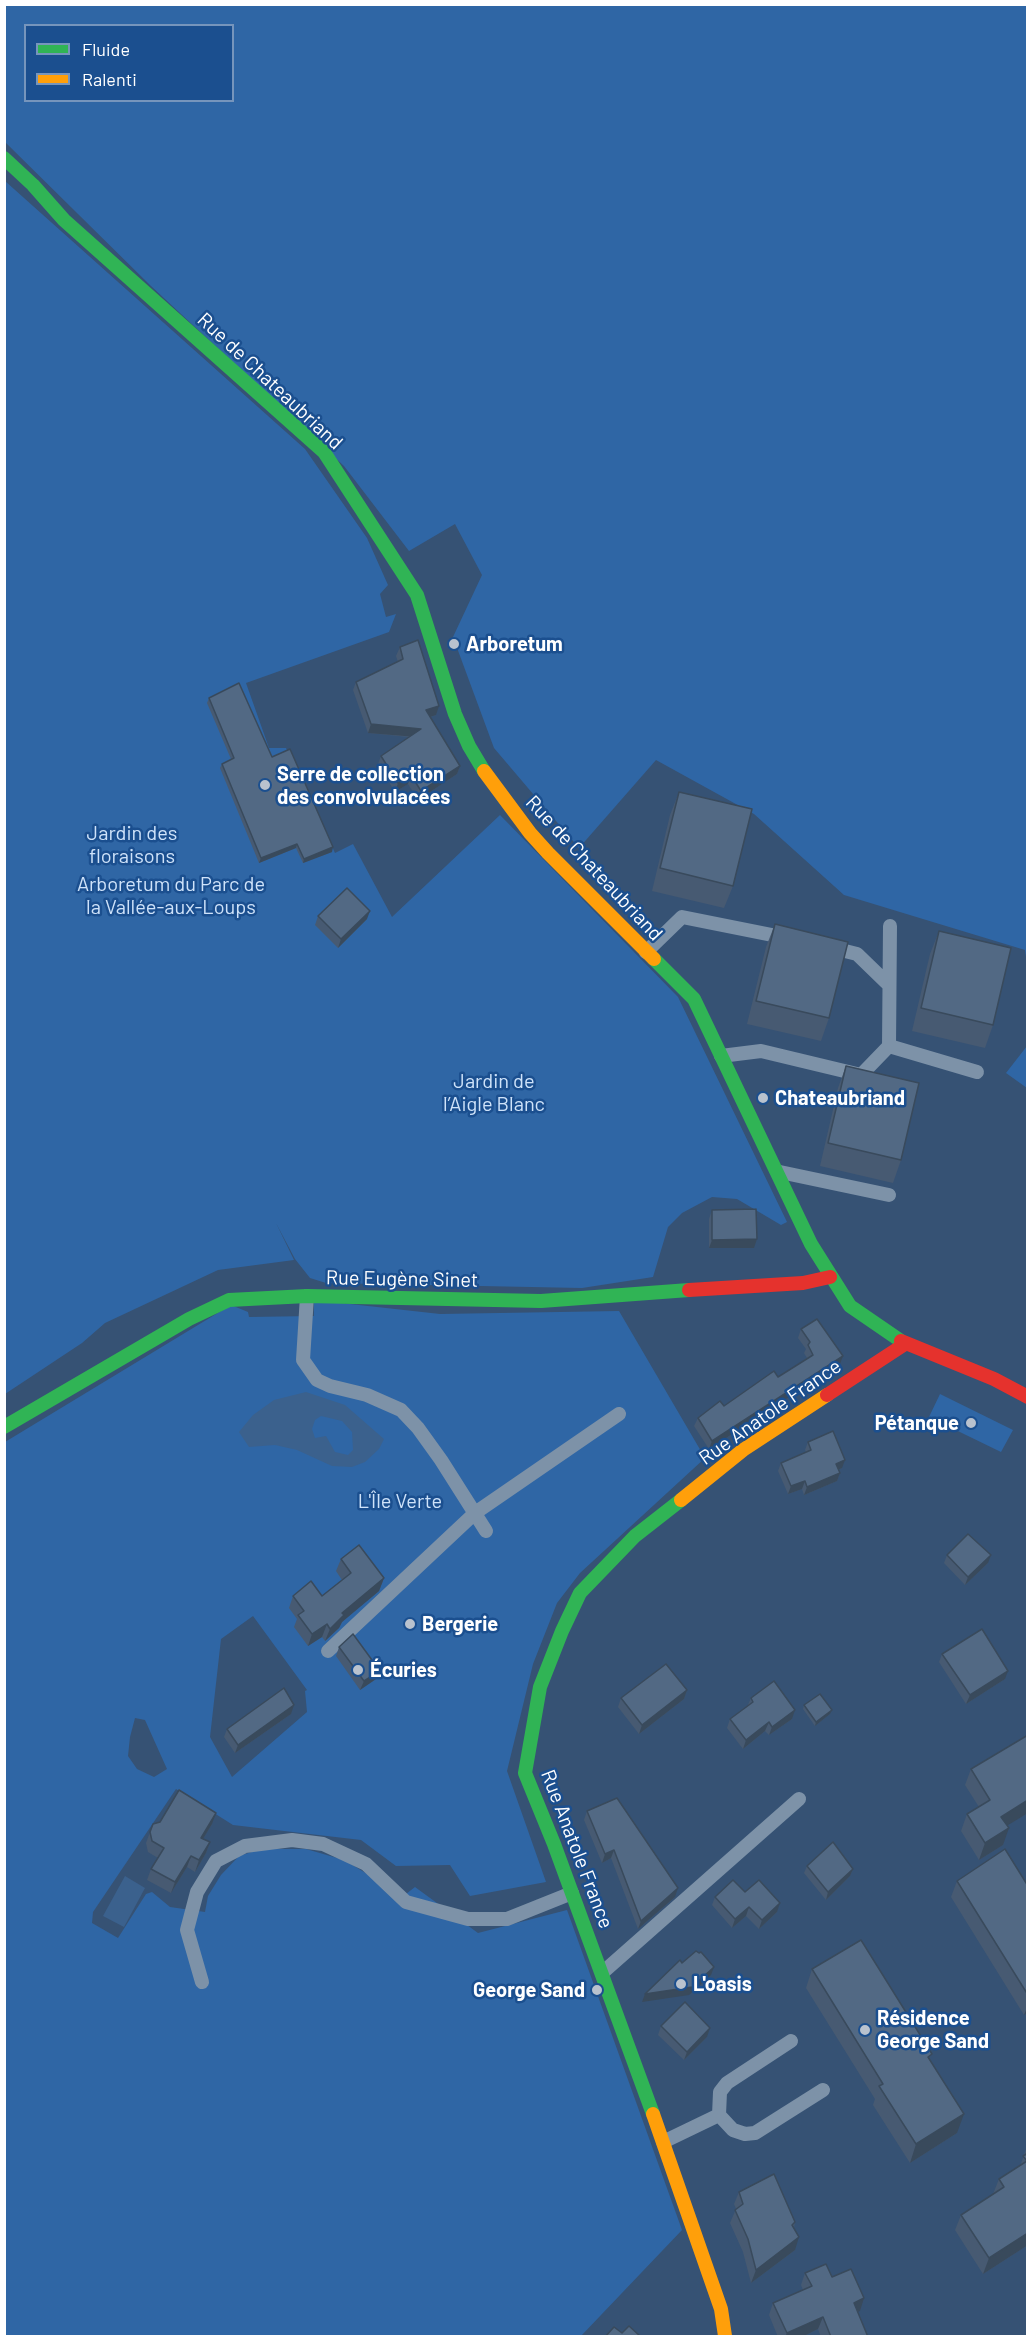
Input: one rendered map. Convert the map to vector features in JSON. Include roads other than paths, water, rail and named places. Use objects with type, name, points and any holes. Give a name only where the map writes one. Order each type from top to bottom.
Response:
[{"type":"street","name":"Rue de Chateaubriand","points":[[4,158],[33,185],[64,220],[324,452],[417,595],[455,714],[469,746],[490,781],[536,840],[694,999],[811,1244],[850,1306],[905,1344],[994,1379],[1028,1397]]},
{"type":"street","name":"Rue Eugène Sinet","points":[[4,1427],[189,1319],[229,1300],[308,1296],[541,1301],[600,1295],[803,1283],[830,1277]]},
{"type":"street","name":"Rue Anatole France","points":[[725,2337],[721,2309],[663,2142],[602,1973],[525,1773],[540,1688],[562,1631],[580,1593],[635,1536],[743,1450],[905,1344]]},
{"type":"lane","points":[[646,952],[682,917],[857,954],[890,985]]},
{"type":"lane","points":[[721,1056],[760,1052],[861,1075],[889,1046],[890,926]]},
{"type":"lane","points":[[889,1046],[977,1072]]},
{"type":"lane","points":[[776,1172],[889,1195]]},
{"type":"lane","points":[[308,1296],[303,1360],[317,1380],[330,1386],[367,1395],[401,1410],[418,1428],[441,1460],[486,1531]]},
{"type":"lane","points":[[328,1651],[475,1513],[619,1414]]},
{"type":"lane","points":[[602,1973],[799,1799]]},
{"type":"lane","points":[[202,1982],[188,1930],[197,1892],[216,1861],[245,1846],[292,1840],[323,1844],[366,1864],[406,1902],[468,1919],[507,1918],[572,1893]]},
{"type":"lane","points":[[791,2041],[727,2083],[720,2092],[719,2115],[733,2130],[745,2134],[755,2133],[823,2090]]},
{"type":"lane","points":[[663,2142],[719,2115]]},
{"type":"place","name":"Arboretum","points":[[454,644]]},
{"type":"place","name":"Serre de collection des convolvulacées","points":[[265,785]]},
{"type":"place","name":"Chateaubriand","points":[[763,1098]]},
{"type":"place","name":"Pétanque","points":[[971,1423]]},
{"type":"place","name":"Bergerie","points":[[410,1624]]},
{"type":"place","name":"Écuries","points":[[358,1670]]},
{"type":"place","name":"L'oasis","points":[[681,1984]]},
{"type":"place","name":"George Sand","points":[[597,1990]]},
{"type":"place","name":"Résidence George Sand","points":[[865,2030]]},
{"type":"park label","name":"Jardin des floraisons","points":[[132,844]]},
{"type":"park label","name":"Arboretum du Parc de la Vallée-aux-Loups","points":[[171,896]]},
{"type":"park label","name":"Jardin de l’Aigle Blanc","points":[[494,1092]]},
{"type":"park label","name":"L'Île Verte","points":[[400,1501]]}]
